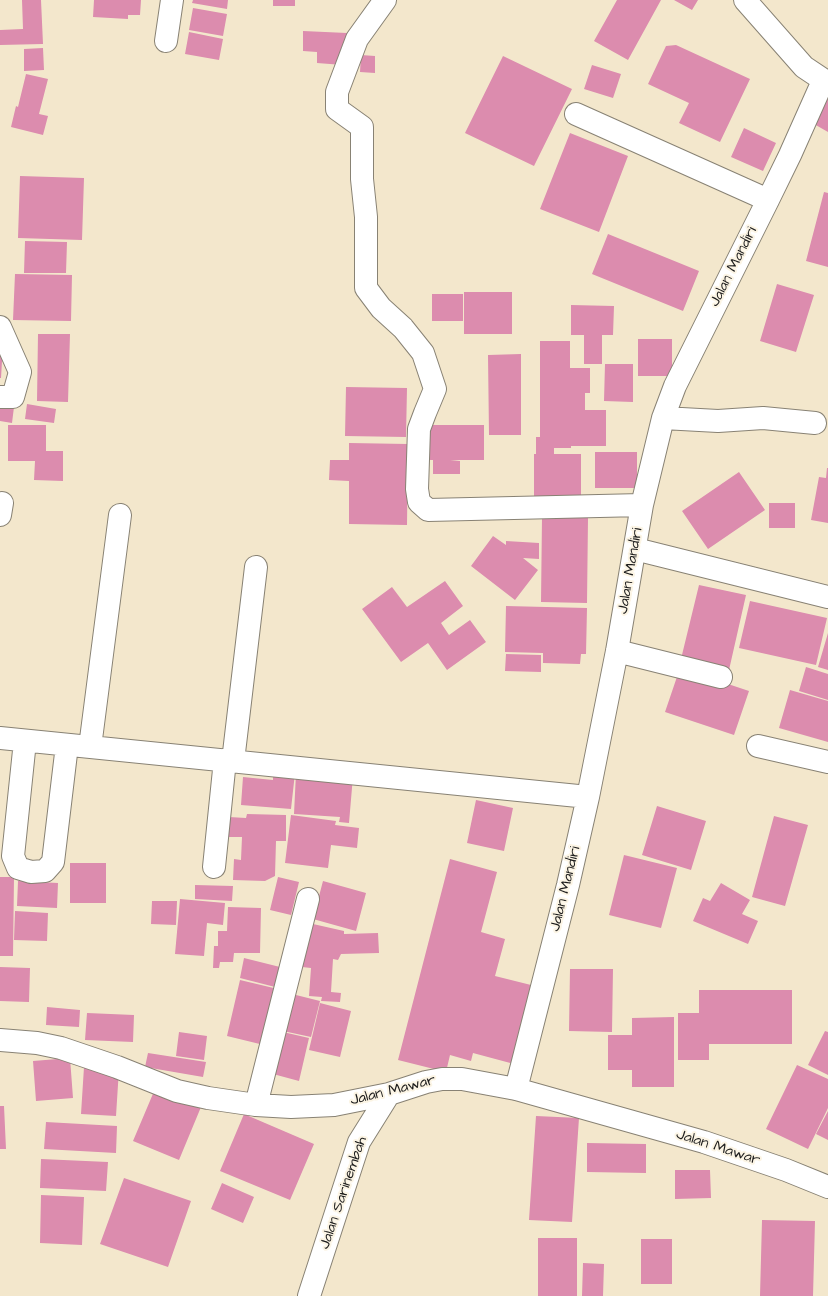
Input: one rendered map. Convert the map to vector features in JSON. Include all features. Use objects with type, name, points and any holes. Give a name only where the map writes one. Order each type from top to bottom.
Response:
[{"type":"street","points":[[166,41],[172,0]]},
{"type":"street","points":[[385,0],[357,39],[336,92],[336,109],[362,127],[362,179],[366,217],[366,288],[381,308],[403,328],[423,353],[435,389],[419,429],[416,489],[419,502],[428,510],[642,505]]},
{"type":"street","points":[[745,0],[804,67],[826,82]]},
{"type":"street","name":"Jalan Mandiri","points":[[516,1089],[568,884],[588,797],[617,651],[642,505],[663,418],[675,386],[693,348],[826,82]]},
{"type":"street","points":[[576,114],[768,200]]},
{"type":"street","points":[[0,326],[20,372],[7,397]]},
{"type":"street","points":[[663,418],[718,421],[763,418],[815,423]]},
{"type":"street","points":[[90,747],[120,515]]},
{"type":"street","points":[[635,549],[828,597]]},
{"type":"street","points":[[214,867],[256,567]]},
{"type":"street","points":[[617,651],[721,677]]},
{"type":"street","points":[[0,738],[588,797]]},
{"type":"street","points":[[24,741],[13,856],[18,868],[31,872],[45,871],[53,862],[67,745]]},
{"type":"street","points":[[758,746],[828,762]]},
{"type":"street","points":[[256,1105],[308,899]]},
{"type":"street","name":"Jalan Mawar","points":[[0,1040],[37,1043],[61,1048],[117,1067],[177,1091],[208,1098],[256,1105],[291,1107],[334,1105],[389,1094],[426,1082],[442,1079],[462,1079],[516,1089],[704,1142],[786,1170],[828,1187]]},
{"type":"street","name":"Jalan Sarinembah","points":[[309,1296],[359,1142],[389,1094]]},
{"type":"building","points":[[22,0],[41,0],[43,44],[0,45],[0,30],[23,29]]},
{"type":"building","points":[[94,0],[141,0],[140,15],[128,15],[128,19],[93,17]]},
{"type":"building","points":[[193,0],[228,0],[227,9],[192,3]]},
{"type":"building","points":[[273,0],[295,0],[295,6],[273,6]]},
{"type":"building","points":[[617,0],[661,0],[628,60],[594,41]]},
{"type":"building","points":[[674,0],[698,0],[692,10]]},
{"type":"building","points":[[193,8],[227,14],[223,36],[189,30]]},
{"type":"building","points":[[303,31],[347,33],[346,54],[343,65],[317,63],[317,52],[303,51]]},
{"type":"building","points":[[189,32],[223,39],[219,60],[185,54]]},
{"type":"building","points":[[676,45],[750,79],[720,142],[679,123],[689,103],[648,84],[666,46]]},
{"type":"building","points":[[43,48],[44,70],[24,71],[24,49]]},
{"type":"building","points":[[361,55],[375,56],[375,73],[360,72]]},
{"type":"building","points":[[503,56],[572,89],[534,166],[465,133]]},
{"type":"building","points":[[592,65],[621,74],[613,98],[584,89]]},
{"type":"building","points":[[26,74],[48,79],[39,114],[48,116],[43,135],[11,127],[16,106],[18,107]]},
{"type":"building","points":[[828,96],[828,132],[814,124]]},
{"type":"building","points":[[744,128],[776,143],[763,171],[731,157]]},
{"type":"building","points":[[570,133],[628,156],[599,232],[540,209]]},
{"type":"building","points":[[20,176],[84,178],[82,240],[18,238]]},
{"type":"building","points":[[824,192],[828,193],[828,267],[806,261]]},
{"type":"building","points":[[608,234],[699,271],[683,311],[592,274]]},
{"type":"building","points":[[25,241],[67,242],[66,273],[24,273]]},
{"type":"building","points":[[15,274],[72,275],[71,321],[13,320]]},
{"type":"building","points":[[777,284],[814,295],[796,352],[760,341]]},
{"type":"building","points":[[464,292],[512,292],[512,334],[464,334]]},
{"type":"building","points":[[432,294],[463,294],[463,321],[432,321]]},
{"type":"building","points":[[571,305],[614,306],[613,335],[602,335],[602,364],[584,364],[584,335],[571,335]]},
{"type":"building","points":[[38,334],[70,334],[68,402],[37,401]]},
{"type":"building","points":[[638,339],[672,339],[672,376],[638,376]]},
{"type":"building","points":[[540,341],[570,341],[570,368],[590,368],[590,393],[585,393],[585,410],[606,410],[606,446],[571,446],[571,448],[554,448],[554,454],[581,454],[581,500],[534,500],[534,454],[536,454],[536,437],[540,437]]},
{"type":"building","points":[[0,344],[3,344],[1,378],[0,378]]},
{"type":"building","points":[[521,354],[521,435],[489,435],[488,355]]},
{"type":"building","points":[[605,364],[633,364],[633,402],[604,401]]},
{"type":"building","points":[[346,387],[407,388],[406,437],[345,436]]},
{"type":"building","points":[[27,404],[56,409],[54,423],[25,419]]},
{"type":"building","points":[[0,406],[14,407],[12,423],[0,421]]},
{"type":"building","points":[[8,425],[46,425],[46,451],[63,451],[63,481],[34,480],[35,461],[8,461]]},
{"type":"building","points":[[430,425],[484,425],[484,460],[450,460],[460,461],[460,474],[433,474],[433,460],[430,460]]},
{"type":"building","points":[[349,443],[408,444],[407,525],[349,524],[349,481],[329,480],[330,460],[349,460]]},
{"type":"building","points":[[595,452],[637,452],[637,488],[595,488]]},
{"type":"building","points":[[827,468],[828,523],[811,520],[819,477],[826,478]]},
{"type":"building","points":[[739,472],[765,510],[708,549],[682,511]]},
{"type":"building","points":[[769,503],[795,503],[795,528],[769,528]]},
{"type":"building","points":[[542,517],[588,518],[587,603],[541,602]]},
{"type":"building","points":[[493,536],[506,545],[506,541],[539,543],[539,559],[523,558],[538,570],[515,600],[471,566]]},
{"type":"building","points":[[445,581],[463,606],[441,623],[449,635],[470,620],[486,642],[447,670],[428,643],[401,662],[362,609],[392,587],[407,607]]},
{"type":"building","points":[[699,585],[746,595],[729,670],[681,659]]},
{"type":"building","points":[[750,601],[827,618],[816,665],[739,648]]},
{"type":"building","points":[[506,606],[587,608],[586,654],[581,654],[580,664],[543,663],[543,653],[505,652]]},
{"type":"building","points":[[828,633],[828,670],[818,667]]},
{"type":"building","points":[[506,654],[541,655],[541,672],[505,671]]},
{"type":"building","points":[[806,667],[828,674],[828,700],[799,691]]},
{"type":"building","points":[[680,668],[749,691],[734,735],[665,712]]},
{"type":"building","points":[[790,690],[828,701],[828,742],[779,728]]},
{"type":"building","points":[[273,771],[295,773],[291,809],[241,805],[243,777],[273,780]]},
{"type":"building","points":[[296,773],[353,776],[349,823],[339,822],[340,817],[294,814]]},
{"type":"building","points":[[476,800],[513,808],[504,851],[467,843]]},
{"type":"building","points":[[657,806],[706,821],[691,870],[642,855]]},
{"type":"building","points":[[247,814],[286,815],[286,841],[276,841],[275,876],[265,881],[233,880],[234,859],[241,860],[242,837],[228,837],[229,817],[246,818]]},
{"type":"building","points":[[291,815],[336,821],[335,825],[359,828],[357,848],[331,845],[328,868],[285,863]]},
{"type":"building","points":[[774,816],[808,825],[785,906],[752,897]]},
{"type":"building","points":[[624,855],[677,868],[661,928],[609,915]]},
{"type":"building","points":[[450,859],[497,872],[481,932],[505,939],[495,976],[535,986],[514,1064],[473,1053],[471,1061],[450,1055],[446,1072],[398,1060]]},
{"type":"building","points":[[70,863],[106,863],[106,903],[70,903]]},
{"type":"building","points":[[0,877],[14,877],[13,956],[0,956]]},
{"type":"building","points":[[278,877],[299,882],[291,915],[270,910]]},
{"type":"building","points":[[18,881],[58,883],[57,908],[17,906]]},
{"type":"building","points":[[323,881],[366,893],[356,931],[313,919]]},
{"type":"building","points":[[721,883],[750,900],[742,914],[758,921],[748,944],[693,921],[703,898],[710,901]]},
{"type":"building","points":[[195,885],[233,886],[232,901],[195,899]]},
{"type":"building","points":[[180,899],[225,903],[223,925],[207,923],[204,956],[175,954]]},
{"type":"building","points":[[152,901],[177,901],[176,925],[151,924]]},
{"type":"building","points":[[228,907],[261,908],[260,953],[234,953],[233,962],[220,962],[219,968],[213,968],[214,946],[218,946],[218,931],[227,931]]},
{"type":"building","points":[[15,911],[48,913],[47,941],[14,940]]},
{"type":"building","points":[[313,924],[344,931],[344,934],[378,933],[379,953],[341,954],[338,960],[333,959],[331,992],[341,993],[340,1002],[321,1001],[322,997],[309,996],[311,968],[302,967],[304,953],[306,953]]},
{"type":"building","points":[[244,958],[284,968],[279,988],[240,978]]},
{"type":"building","points":[[0,967],[30,968],[29,1002],[0,1001]]},
{"type":"building","points":[[570,969],[613,969],[612,1032],[569,1031]]},
{"type":"building","points":[[240,980],[282,990],[268,1046],[227,1036]]},
{"type":"building","points":[[699,990],[792,990],[792,1044],[709,1044],[709,1060],[678,1060],[678,1013],[699,1013]]},
{"type":"building","points":[[292,994],[320,1001],[311,1037],[283,1031]]},
{"type":"building","points":[[320,1003],[351,1011],[340,1057],[309,1050]]},
{"type":"building","points":[[47,1007],[80,1010],[79,1027],[46,1025]]},
{"type":"building","points":[[87,1013],[134,1015],[133,1042],[85,1040]]},
{"type":"building","points":[[674,1017],[674,1087],[632,1087],[632,1070],[608,1070],[608,1035],[632,1035],[632,1018]]},
{"type":"building","points":[[825,1031],[828,1032],[828,1075],[808,1065]]},
{"type":"building","points":[[179,1032],[207,1036],[204,1060],[176,1056]]},
{"type":"building","points":[[283,1032],[309,1038],[299,1081],[273,1074]]},
{"type":"building","points":[[148,1053],[206,1062],[203,1077],[145,1067]]},
{"type":"building","points":[[70,1058],[73,1098],[36,1101],[33,1061]]},
{"type":"building","points":[[797,1065],[828,1079],[828,1108],[808,1149],[766,1129]]},
{"type":"building","points":[[84,1067],[119,1069],[116,1116],[81,1114]]},
{"type":"building","points":[[155,1089],[201,1107],[179,1160],[133,1141]]},
{"type":"building","points":[[0,1106],[4,1106],[6,1149],[0,1149]]},
{"type":"building","points":[[828,1111],[828,1140],[816,1134]]},
{"type":"building","points":[[244,1114],[314,1144],[290,1200],[220,1171]]},
{"type":"building","points":[[536,1116],[579,1118],[572,1222],[529,1220]]},
{"type":"building","points":[[46,1122],[117,1126],[116,1153],[44,1149]]},
{"type":"building","points":[[587,1143],[646,1144],[646,1173],[587,1172]]},
{"type":"building","points":[[41,1159],[108,1162],[106,1191],[40,1188]]},
{"type":"building","points":[[675,1170],[710,1170],[711,1198],[675,1199]]},
{"type":"building","points":[[124,1178],[191,1201],[168,1267],[100,1244]]},
{"type":"building","points":[[222,1183],[254,1197],[243,1223],[211,1209]]},
{"type":"building","points":[[41,1195],[84,1197],[82,1245],[40,1243]]},
{"type":"building","points":[[762,1220],[815,1221],[813,1296],[760,1296]]},
{"type":"building","points":[[538,1238],[577,1238],[577,1296],[538,1296]]},
{"type":"building","points":[[641,1239],[672,1239],[672,1284],[641,1284]]},
{"type":"building","points":[[583,1263],[604,1264],[603,1296],[582,1296]]}]
